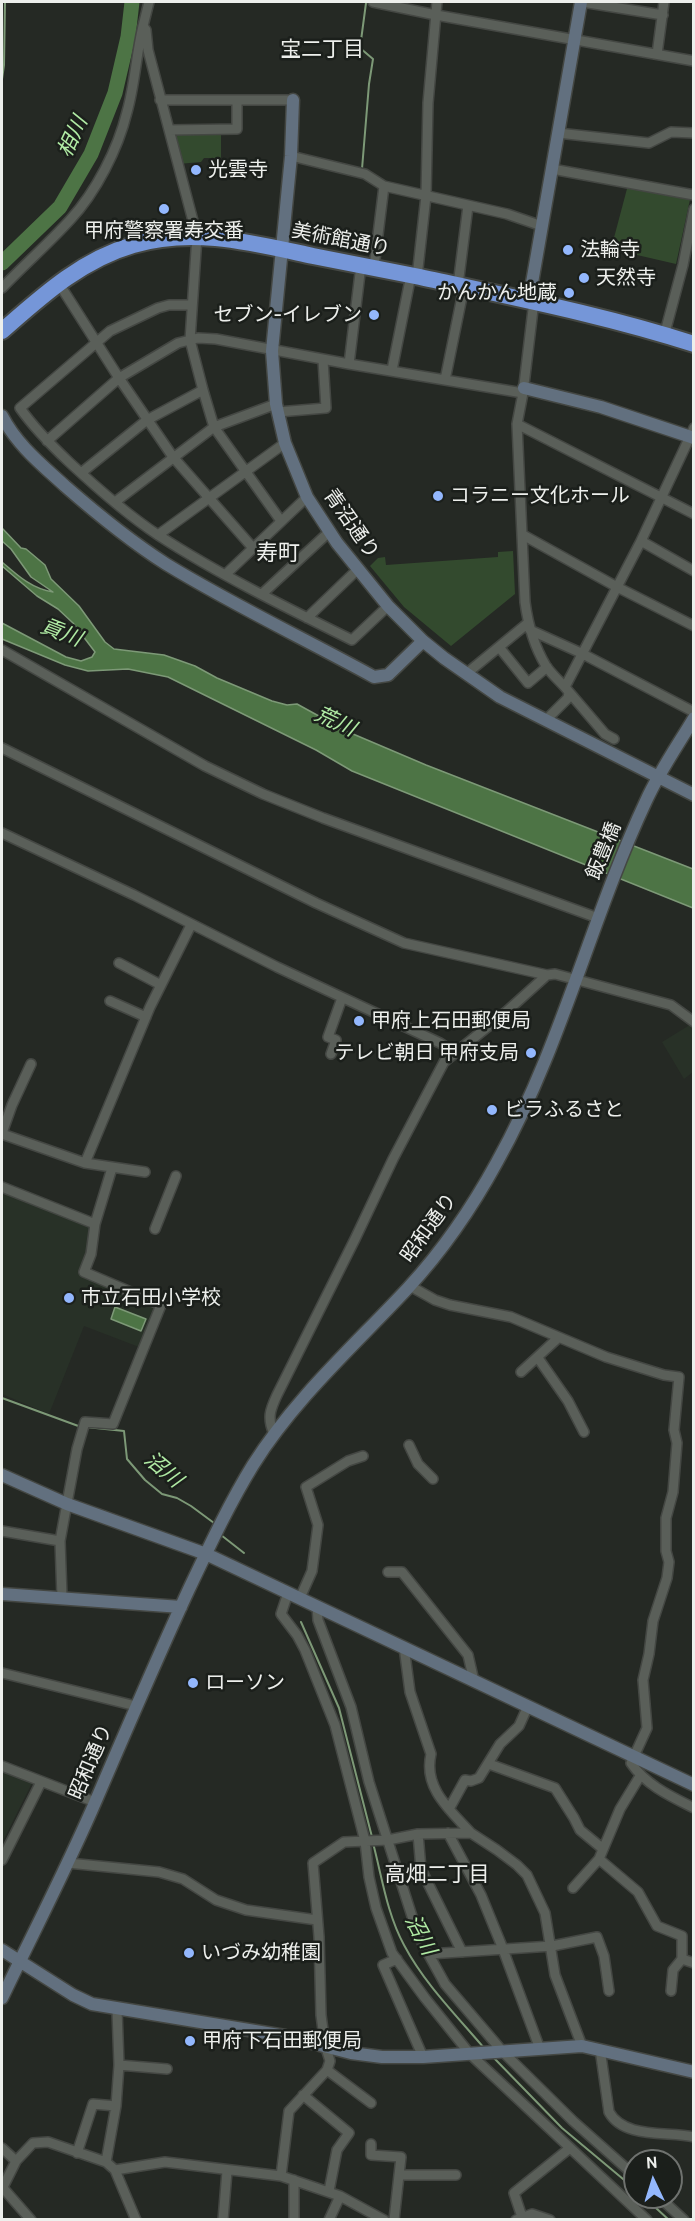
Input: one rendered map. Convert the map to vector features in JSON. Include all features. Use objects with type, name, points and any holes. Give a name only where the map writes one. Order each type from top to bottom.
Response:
[{"type":"highway","name":"美術館通り","points":[[2,331],[58,282],[92,262],[133,245],[159,239],[197,236],[283,249],[532,300],[693,344]]},
{"type":"street","points":[[2,288],[70,220],[100,177],[128,112],[136,56],[149,2]]},
{"type":"street","points":[[373,2],[693,61]]},
{"type":"street","points":[[392,370],[414,276],[426,196],[428,103],[437,2]]},
{"type":"street","points":[[614,739],[605,734],[547,667],[529,626],[525,602],[517,424],[523,391],[542,226],[582,2],[663,15]]},
{"type":"street","points":[[657,54],[664,2]]},
{"type":"street","points":[[143,26],[160,100],[197,236],[190,340],[203,390],[214,427],[281,521]]},
{"type":"street","points":[[160,100],[293,100]]},
{"type":"street","points":[[169,130],[237,129],[237,100]]},
{"type":"street","name":"青沼通り","points":[[293,100],[291,156],[272,351],[277,408],[285,443],[307,497],[329,532],[388,606],[423,641],[500,697],[693,795]]},
{"type":"street","points":[[558,133],[649,143],[671,132],[693,133]]},
{"type":"street","points":[[291,156],[365,174],[384,186],[468,207],[507,214],[542,226]]},
{"type":"street","points":[[552,169],[693,195]]},
{"type":"street","points":[[349,364],[384,186]]},
{"type":"street","points":[[445,380],[461,286],[468,207]]},
{"type":"street","points":[[664,336],[683,265],[693,209]]},
{"type":"street","points":[[683,265],[693,267]]},
{"type":"street","points":[[58,282],[173,457],[253,548]]},
{"type":"street","points":[[192,305],[169,305],[158,308],[110,331],[20,408],[29,422],[47,441],[115,502],[158,535],[262,594],[351,640],[388,606]]},
{"type":"street","points":[[47,441],[119,378],[178,343],[198,338],[216,339],[323,360],[523,391],[601,407],[693,434],[641,541],[581,653],[567,689],[568,698],[546,720]]},
{"type":"street","points":[[115,502],[214,427],[277,408],[326,408],[323,360]]},
{"type":"street","points":[[81,473],[147,420],[203,390]]},
{"type":"street","points":[[2,416],[10,432],[24,450],[106,521],[167,564],[218,593],[374,676],[388,675],[423,641]]},
{"type":"street","points":[[517,424],[693,514]]},
{"type":"street","points":[[158,535],[285,443]]},
{"type":"street","points":[[226,574],[307,497]]},
{"type":"street","points":[[262,594],[329,532]]},
{"type":"street","points":[[523,536],[693,626]]},
{"type":"street","points":[[641,541],[693,571]]},
{"type":"street","points":[[307,618],[358,568]]},
{"type":"street","points":[[466,674],[529,626]]},
{"type":"street","points":[[529,626],[693,712]]},
{"type":"street","points":[[499,647],[528,682],[547,667]]},
{"type":"street","points":[[2,650],[205,766],[263,794],[598,918]]},
{"type":"street","points":[[659,778],[693,718]]},
{"type":"street","points":[[2,747],[316,903],[404,943],[547,975],[555,974],[574,981],[671,1005],[693,1022]]},
{"type":"street","name":"飯豊橋","points":[[598,918],[647,799],[659,778]]},
{"type":"street","points":[[2,833],[440,1043],[455,1053]]},
{"type":"street","name":"昭和通り","points":[[2,1998],[68,1863],[136,1706],[213,1539],[252,1468],[274,1434],[302,1400],[410,1286],[439,1251],[474,1200],[505,1148],[553,1040],[598,918]]},
{"type":"street","points":[[85,1162],[146,1017],[191,925]]},
{"type":"street","points":[[119,963],[161,985]]},
{"type":"street","points":[[274,1434],[268,1422],[269,1413],[277,1395],[393,1159],[444,1062],[506,1012],[547,975]]},
{"type":"street","points":[[331,1054],[336,1040],[328,1037],[342,998]]},
{"type":"street","points":[[110,1001],[146,1017]]},
{"type":"street","points":[[31,1064],[2,1133],[85,1162],[145,1172]]},
{"type":"street","points":[[62,1597],[60,1541],[76,1449],[86,1422],[113,1424],[161,1305],[84,1272],[91,1254],[95,1224],[112,1168]]},
{"type":"street","points":[[154,1229],[176,1176]]},
{"type":"street","points":[[2,1187],[95,1224]]},
{"type":"street","points":[[410,1286],[435,1300],[511,1317],[606,1357],[664,1375],[679,1377],[674,1430],[677,1443],[673,1492],[666,1518],[666,1551],[669,1562],[667,1578],[651,1629],[649,1654],[643,1680],[647,1728],[631,1763],[640,1776],[693,1808]]},
{"type":"street","points":[[521,1372],[558,1338]]},
{"type":"street","points":[[538,1358],[568,1401],[584,1432]]},
{"type":"street","points":[[409,1445],[418,1464],[433,1479]]},
{"type":"street","points":[[363,1456],[348,1461],[306,1487],[318,1525],[312,1571],[281,1614],[297,1635],[320,1686],[334,1725],[366,1841],[369,1877],[376,1908],[392,1953],[470,2054],[647,2220]]},
{"type":"street","points":[[2,1475],[67,1504],[206,1554],[693,1785]]},
{"type":"street","points":[[2,1532],[60,1541]]},
{"type":"street","points":[[388,1572],[402,1572],[433,1610],[468,1655],[474,1681]]},
{"type":"street","points":[[2,1594],[181,1607]]},
{"type":"street","points":[[317,1606],[318,1620],[351,1707],[369,1782],[418,1935],[445,1984],[503,2052],[573,2121],[623,2165]]},
{"type":"street","points":[[404,1647],[410,1692],[430,1754],[428,1765],[436,1792],[471,1833],[517,1864],[527,1875],[545,1913],[555,1975],[582,2046]]},
{"type":"street","points":[[2,1673],[136,1706]]},
{"type":"street","points":[[449,1809],[465,1780],[471,1781],[479,1778],[500,1744],[519,1726],[528,1706]]},
{"type":"street","points":[[489,1764],[555,1788],[579,1830],[603,1849]]},
{"type":"street","points":[[2,1766],[95,1802]]},
{"type":"street","points":[[573,1888],[599,1859],[620,1809],[640,1776]]},
{"type":"street","points":[[2,1860],[41,1782]]},
{"type":"street","points":[[448,1833],[481,1895],[540,2049]]},
{"type":"street","points":[[281,2176],[289,2111],[327,2070],[330,2061],[325,2045],[321,2015],[313,1863],[344,1842],[388,1840],[418,1834],[471,1833]]},
{"type":"street","points":[[418,1834],[421,1869],[462,1952]]},
{"type":"street","points":[[599,1859],[638,1892],[657,1926],[682,1936],[682,1959],[673,1970],[671,1991]]},
{"type":"street","points":[[68,1863],[159,1872],[183,1879],[216,1900],[246,1910],[317,1920]]},
{"type":"street","points":[[429,1954],[552,1946],[597,1936],[604,1956],[609,1991]]},
{"type":"street","points":[[2,1950],[73,1995],[92,2004],[117,2010],[285,2036],[351,2053],[382,2057],[423,2057],[582,2046],[693,2072]]},
{"type":"street","points":[[397,1959],[383,1965],[423,2057]]},
{"type":"street","points":[[682,1959],[693,1963]]},
{"type":"street","points":[[106,2162],[116,2106],[119,2065],[117,2010]]},
{"type":"street","points":[[600,2049],[609,2112],[614,2121],[635,2130],[693,2137]]},
{"type":"street","points":[[119,2065],[167,2069]]},
{"type":"street","points":[[327,2070],[371,2103]]},
{"type":"street","points":[[303,2095],[349,2133],[338,2150],[328,2191]]},
{"type":"street","points":[[77,2153],[93,2104],[116,2106]]},
{"type":"street","points":[[31,2220],[2,2189],[16,2161],[33,2144],[41,2142],[48,2142],[106,2162],[115,2170],[135,2220]]},
{"type":"street","points":[[371,2144],[371,2155],[401,2157],[394,2220]]},
{"type":"street","points":[[2,2148],[16,2161]]},
{"type":"street","points":[[550,2220],[532,2214],[519,2218],[513,2193],[570,2148]]},
{"type":"street","points":[[115,2170],[165,2162],[281,2176],[340,2196],[384,2220]]},
{"type":"street","points":[[223,2220],[227,2171]]},
{"type":"street","points":[[400,2175],[456,2175]]},
{"type":"street","points":[[294,2180],[294,2220]]},
{"type":"street","points":[[328,2220],[340,2196]]},
{"type":"street","points":[[672,2209],[684,2220]]},
{"type":"shaded area","points":[[221,129],[221,158],[204,158],[201,162],[178,164],[169,130]]},
{"type":"shaded area","points":[[628,185],[691,195],[676,264],[611,249]]},
{"type":"shaded area","points":[[2,528],[21,548],[26,549],[45,565],[51,579],[79,606],[105,642],[114,649],[164,655],[195,666],[217,678],[272,701],[287,705],[297,704],[346,731],[426,765],[693,869],[693,908],[352,771],[316,750],[168,677],[128,669],[88,671],[65,665],[2,639],[2,623],[66,657],[81,661],[92,657],[95,652],[73,623],[58,609],[37,596],[2,566],[2,562],[32,585],[53,592],[31,577],[11,549],[2,541]]},
{"type":"shaded area","points":[[513,551],[515,594],[451,646],[404,607],[370,566],[378,558],[385,557],[386,565],[498,557],[498,552]]},
{"type":"shaded area","points":[[693,1023],[693,1072],[684,1079],[662,1042]]},
{"type":"shaded area","name":"市立石田小学校","points":[[2,1191],[88,1226],[91,1231],[81,1273],[153,1305],[154,1309],[139,1347],[84,1326],[49,1414],[2,1394]]},
{"type":"shaded area","points":[[115,1307],[146,1319],[141,1331],[111,1319]]},
{"type":"shaded area","points":[[2,1768],[31,1779],[32,1783],[2,1843]]},
{"type":"waterway","points":[[2,79],[5,2]]},
{"type":"waterway","name":"相川","points":[[2,263],[60,207],[91,154],[115,93],[128,37],[132,2]]},
{"type":"waterway","points":[[362,169],[373,59],[360,48],[366,3]]},
{"type":"waterway","name":"沼川","points":[[2,1398],[81,1427]]},
{"type":"waterway","name":"沼川","points":[[86,1427],[124,1431],[127,1459],[145,1480],[162,1494],[177,1498],[191,1506],[214,1523],[214,1527]]},
{"type":"waterway","name":"沼川","points":[[221,1535],[244,1553]]},
{"type":"waterway","name":"沼川","points":[[301,1622],[339,1708],[372,1837]]},
{"type":"waterway","name":"沼川","points":[[373,1843],[389,1908],[404,1945],[431,1986],[484,2048]]},
{"type":"waterway","name":"沼川","points":[[492,2056],[562,2128],[623,2179]]},
{"type":"waterway","name":"沼川","points":[[657,2209],[669,2220]]},
{"type":"place","name":"光雲寺","points":[[196,170]]},
{"type":"place","name":"甲府警察署寿交番","points":[[164,209]]},
{"type":"place","name":"法輪寺","points":[[568,250]]},
{"type":"place","name":"天然寺","points":[[584,278]]},
{"type":"place","name":"かんかん地蔵","points":[[569,293]]},
{"type":"place","name":"セブン-イレブン","points":[[374,315]]},
{"type":"place","name":"コラニー文化ホール","points":[[438,496]]},
{"type":"place","name":"甲府上石田郵便局","points":[[359,1021]]},
{"type":"place","name":"テレビ朝日 甲府支局","points":[[531,1053]]},
{"type":"place","name":"ビラふるさと","points":[[492,1110]]},
{"type":"place","name":"市立石田小学校","points":[[69,1298]]},
{"type":"place","name":"ローソン","points":[[193,1683]]},
{"type":"place","name":"いづみ幼稚園","points":[[189,1953]]},
{"type":"place","name":"甲府下石田郵便局","points":[[190,2041]]},
{"type":"district","name":"宝二丁目","points":[[322,50]]},
{"type":"district","name":"寿町","points":[[278,554]]},
{"type":"district","name":"高畑二丁目","points":[[437,1875]]},
{"type":"water label","name":"貢川","points":[[61,633]]},
{"type":"water label","name":"荒川","points":[[335,722]]}]
